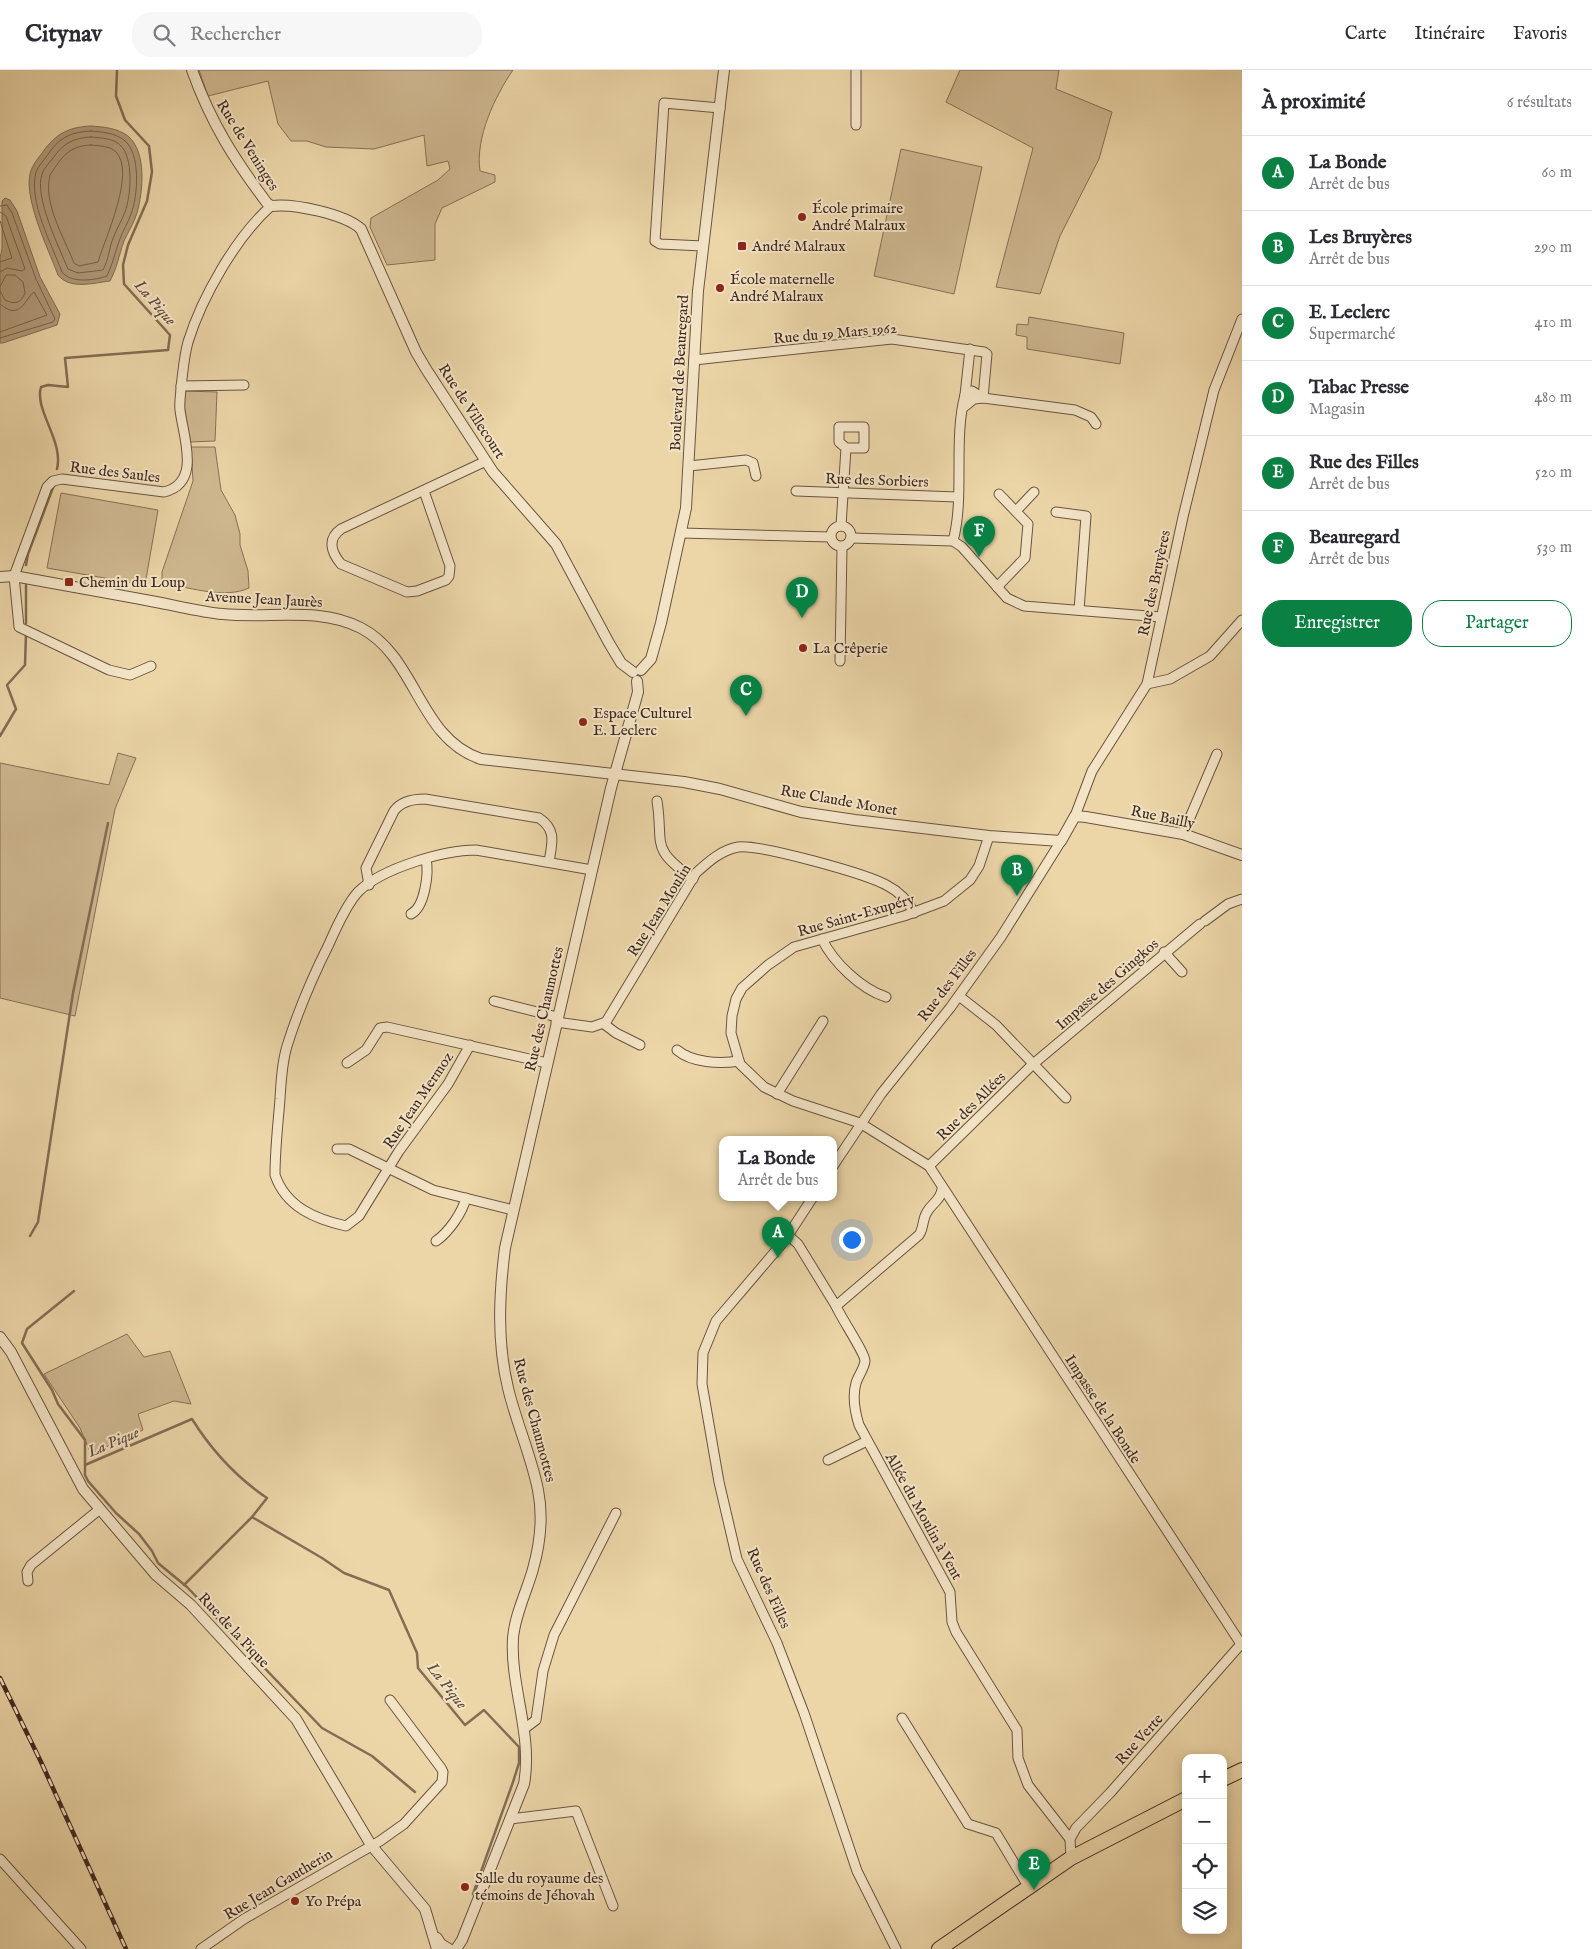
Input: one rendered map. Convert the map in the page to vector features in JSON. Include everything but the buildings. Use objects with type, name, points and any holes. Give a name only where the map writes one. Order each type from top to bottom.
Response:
[{"type":"main road","points":[[1227,1777],[1242,1770]]},
{"type":"main road","points":[[939,1949],[1071,1858],[1182,1801]]},
{"type":"street","name":"Rue de Veninges","points":[[192,70],[206,108],[226,144],[271,206]]},
{"type":"street","name":"Boulevard de Beauregard","points":[[615,772],[638,692],[637,675],[651,659],[682,533],[689,466],[698,291],[724,70]]},
{"type":"street","points":[[856,70],[856,125]]},
{"type":"street","points":[[703,246],[660,244],[655,241],[664,103],[720,108]]},
{"type":"street","name":"Rue des Saules","points":[[14,576],[47,486],[53,481],[62,479],[164,492],[172,490],[182,482],[188,459],[179,408],[188,344],[203,305],[240,243],[271,206]]},
{"type":"street","name":"Rue de Villecourt","points":[[271,206],[282,206],[335,215],[349,220],[361,229],[416,352],[504,486],[556,544],[609,644],[621,663],[637,675]]},
{"type":"street","name":"Rue des Bruyères","points":[[1075,816],[1092,771],[1148,684],[1161,617],[1214,390],[1242,318]]},
{"type":"street","name":"Rue du 19 Mars 1962","points":[[694,360],[892,339],[979,350],[987,354],[983,398]]},
{"type":"street","points":[[952,541],[970,349]]},
{"type":"street","points":[[181,386],[244,385]]},
{"type":"street","points":[[965,395],[972,392],[983,398]]},
{"type":"street","points":[[964,407],[974,399],[983,398],[1075,410],[1090,417],[1096,424]]},
{"type":"street","points":[[841,526],[846,448]]},
{"type":"street","points":[[689,466],[746,460],[753,463],[756,476]]},
{"type":"street","points":[[424,491],[450,566],[449,576],[446,580],[417,591],[407,592],[341,564],[337,559],[332,544],[334,534],[486,461]]},
{"type":"street","name":"Rue des Sorbiers","points":[[796,492],[957,496]]},
{"type":"street","points":[[1016,510],[1034,492]]},
{"type":"street","points":[[997,587],[1025,558],[1028,524],[999,494]]},
{"type":"street","points":[[1056,512],[1086,516],[1079,610]]},
{"type":"street","points":[[841,526],[848,528],[851,538],[848,544],[842,546],[836,545],[831,537],[833,530],[841,526]]},
{"type":"street","points":[[682,533],[831,537]]},
{"type":"street","points":[[851,538],[952,541],[962,547],[1012,601],[1024,606],[1161,617]]},
{"type":"street","points":[[840,661],[842,546]]},
{"type":"street","points":[[14,576],[19,627],[109,670],[130,675],[151,666]]},
{"type":"street","name":"Avenue Jean Jaurès","points":[[0,577],[14,576],[224,614],[300,614],[339,619],[362,628],[381,642],[401,667],[433,722],[464,753],[504,763],[615,772]]},
{"type":"street","points":[[1148,684],[1170,679],[1210,656],[1242,620]]},
{"type":"street","points":[[1183,834],[1217,754]]},
{"type":"street","name":"Rue Claude Monet","points":[[615,772],[720,789],[800,812],[989,836],[1061,841]]},
{"type":"street","name":"Rue des Chaumottes","points":[[456,1949],[524,1784],[528,1763],[513,1662],[513,1636],[518,1614],[534,1568],[539,1542],[540,1514],[538,1490],[508,1387],[502,1351],[501,1282],[513,1210],[615,772]]},
{"type":"street","points":[[549,862],[553,835],[551,828],[539,818],[425,799],[411,800],[397,806],[366,868],[368,885],[400,868],[442,853],[476,850],[592,870]]},
{"type":"street","points":[[657,801],[659,844],[672,863],[693,878]]},
{"type":"street","name":"Rue Bailly","points":[[1075,816],[1183,834],[1242,855]]},
{"type":"street","name":"Rue des Filles","points":[[837,1160],[860,1123],[959,996],[1000,937],[1075,816]]},
{"type":"street","name":"Rue Saint-Exupéry","points":[[929,1166],[860,1123],[777,1094],[748,1073],[739,1061],[731,1033],[736,999],[742,988],[781,954],[794,946],[914,913],[944,901],[970,880],[979,866],[989,836]]},
{"type":"street","name":"Rue Jean Moulin","points":[[604,1024],[612,1015],[693,878],[706,863],[736,847],[756,847],[880,881],[904,898],[914,913]]},
{"type":"street","points":[[411,914],[419,908],[421,902],[427,867],[426,859]]},
{"type":"street","name":"Rue Jean Mermoz","points":[[368,885],[359,891],[338,924],[316,971],[286,1046],[275,1174],[278,1184],[296,1207],[306,1213],[346,1226],[359,1216],[388,1169],[448,1084],[470,1045]]},
{"type":"street","name":"Impasse des Gingkos","points":[[1032,1065],[1104,1006],[1164,952],[1228,904],[1242,898]]},
{"type":"street","points":[[822,939],[839,964],[877,994],[886,997]]},
{"type":"street","points":[[1164,952],[1182,972]]},
{"type":"street","points":[[959,996],[996,1025],[1032,1065],[1066,1098]]},
{"type":"street","points":[[494,1001],[557,1020],[592,1027],[604,1024],[616,1034],[640,1045]]},
{"type":"street","points":[[777,1094],[823,1021]]},
{"type":"street","points":[[347,1062],[366,1050],[378,1031],[383,1027],[547,1063]]},
{"type":"street","points":[[677,1050],[683,1055],[699,1060],[739,1061]]},
{"type":"street","name":"Rue des Allées","points":[[929,1166],[1032,1065]]},
{"type":"street","points":[[337,1149],[349,1149],[433,1190],[513,1210]]},
{"type":"street","name":"Impasse de la Bonde","points":[[929,1166],[1242,1644]]},
{"type":"street","points":[[836,1306],[919,1235],[923,1228],[926,1213],[939,1198],[942,1188]]},
{"type":"street","points":[[436,1242],[442,1237],[464,1206],[466,1198]]},
{"type":"street","name":"Rue des Filles","points":[[810,1201],[788,1236],[716,1321],[703,1353],[702,1384],[719,1482],[737,1560],[780,1652],[804,1713],[857,1871],[896,1949]]},
{"type":"street","name":"Allée du Moulin à Vent","points":[[788,1236],[798,1244],[836,1306],[843,1322],[864,1354],[865,1362],[855,1383],[854,1397],[859,1426],[950,1592],[952,1622],[956,1632],[1017,1730],[1018,1758],[1028,1785],[1070,1839]]},
{"type":"street","name":"Rue de la Pique","points":[[0,1337],[11,1352],[76,1476],[100,1509],[156,1575],[191,1605],[296,1719],[371,1845],[425,1909],[437,1949]]},
{"type":"street","name":"Rue de la Pique","points":[[0,1345],[11,1352]]},
{"type":"street","points":[[828,1460],[867,1441]]},
{"type":"street","points":[[28,1581],[27,1572],[31,1565],[100,1509]]},
{"type":"street","points":[[524,1729],[536,1720],[543,1670],[554,1635],[616,1513]]},
{"type":"street","name":"Rue Verte","points":[[1070,1839],[1076,1828],[1110,1793],[1242,1644]]},
{"type":"street","name":"Rue Jean Gautherin","points":[[201,1949],[244,1919],[404,1824],[444,1778],[440,1768],[390,1700]]},
{"type":"street","points":[[902,1718],[968,1824],[996,1833],[1028,1886]]},
{"type":"street","points":[[510,1819],[576,1811],[613,1906]]},
{"type":"street","points":[[1070,1839],[1071,1858]]},
{"type":"street","points":[[0,1858],[81,1949]]},
{"type":"street","name":"Rue de la Pique","points":[[433,1931],[440,1944],[449,1949]]},
{"type":"shaded area","points":[[199,70],[513,70],[493,105],[483,131],[479,158],[480,171],[495,175],[495,182],[442,208],[435,224],[435,260],[387,265],[370,227],[371,218],[438,180],[450,169],[448,161],[427,166],[424,135],[374,149],[326,147],[307,141],[291,141],[278,124],[268,81],[208,96]]},
{"type":"shaded area","points":[[960,70],[1059,70],[1056,89],[1112,112],[1099,159],[1060,236],[1040,294],[996,287],[1033,148],[946,102]]},
{"type":"shaded area","points":[[901,149],[982,167],[954,294],[874,276]]},
{"type":"shaded area","points":[[1029,317],[1124,333],[1120,364],[1027,349],[1027,337],[1016,335],[1017,324],[1028,325]]},
{"type":"shaded area","points":[[184,391],[217,392],[215,441],[190,442],[183,399]]},
{"type":"shaded area","points":[[191,447],[215,447],[221,490],[235,515],[240,534],[240,545],[248,571],[249,588],[230,593],[219,593],[167,584],[162,581],[162,572],[193,481]]},
{"type":"shaded area","points":[[61,493],[158,510],[145,585],[47,568]]},
{"type":"shaded area","points":[[118,753],[136,758],[115,809],[75,1016],[0,998],[0,763],[109,785]]},
{"type":"shaded area","points":[[127,1334],[144,1357],[170,1351],[191,1404],[174,1401],[138,1414],[143,1430],[91,1454],[80,1428],[44,1374]]},
{"type":"water","points":[[91,126],[106,127],[119,131],[128,136],[134,143],[141,162],[141,194],[136,217],[124,241],[110,281],[75,284],[63,280],[58,275],[37,222],[29,179],[35,163],[55,138],[71,129]]},
{"type":"water","points":[[5,198],[10,200],[17,211],[40,277],[60,314],[57,325],[0,343],[0,258],[2,249],[2,201]]},
{"type":"waterway","name":"La Pique","points":[[57,469],[58,458],[56,448],[40,396],[41,387],[48,385],[68,387],[65,358],[168,350],[170,335],[124,284],[123,265],[128,245],[147,201],[152,172],[149,146],[125,120],[116,96],[117,70]]},
{"type":"waterway","name":"La Pique","points":[[26,565],[28,554],[54,485]]},
{"type":"waterway","name":"La Pique","points":[[26,585],[26,623]]},
{"type":"waterway","name":"La Pique","points":[[0,736],[16,709],[7,685],[25,665],[26,633]]},
{"type":"waterway","points":[[30,1236],[38,1222],[73,993],[108,823]]},
{"type":"waterway","name":"La Pique","points":[[74,1291],[27,1329],[22,1343],[52,1390],[58,1404],[85,1440],[85,1475],[88,1481],[116,1513],[139,1534],[152,1551],[158,1563],[187,1587],[322,1728],[372,1756],[415,1792]]},
{"type":"waterway","name":"La Pique","points":[[85,1465],[192,1419],[225,1463],[267,1498],[252,1517],[344,1573],[389,1590],[417,1653],[418,1668],[465,1725],[484,1710],[519,1747],[519,1763],[473,1894]]},
{"type":"waterway","name":"La Pique","points":[[184,1585],[252,1517]]},
{"type":"railway","points":[[0,1678],[42,1764],[126,1949]]},
{"type":"place","name":"École primaire André Malraux","points":[[802,217]]},
{"type":"place","name":"André Malraux","points":[[742,246]]},
{"type":"place","name":"École maternelle André Malraux","points":[[720,288]]},
{"type":"place","name":"Beauregard","points":[[979,557]]},
{"type":"place","name":"Chemin du Loup","points":[[69,582]]},
{"type":"place","name":"Tabac Presse","points":[[802,618]]},
{"type":"place","name":"La Crêperie","points":[[803,648]]},
{"type":"place","name":"E. Leclerc","points":[[746,716]]},
{"type":"place","name":"Espace Culturel E. Leclerc","points":[[583,722]]},
{"type":"place","name":"Les Bruyères","points":[[1017,896]]},
{"type":"place","name":"La Bonde","points":[[778,1258]]},
{"type":"place","name":"Salle du royaume des témoins de Jéhovah","points":[[465,1887]]},
{"type":"place","name":"Rue des Filles","points":[[1034,1890]]},
{"type":"place","name":"Yo Prépa","points":[[295,1901]]}]
